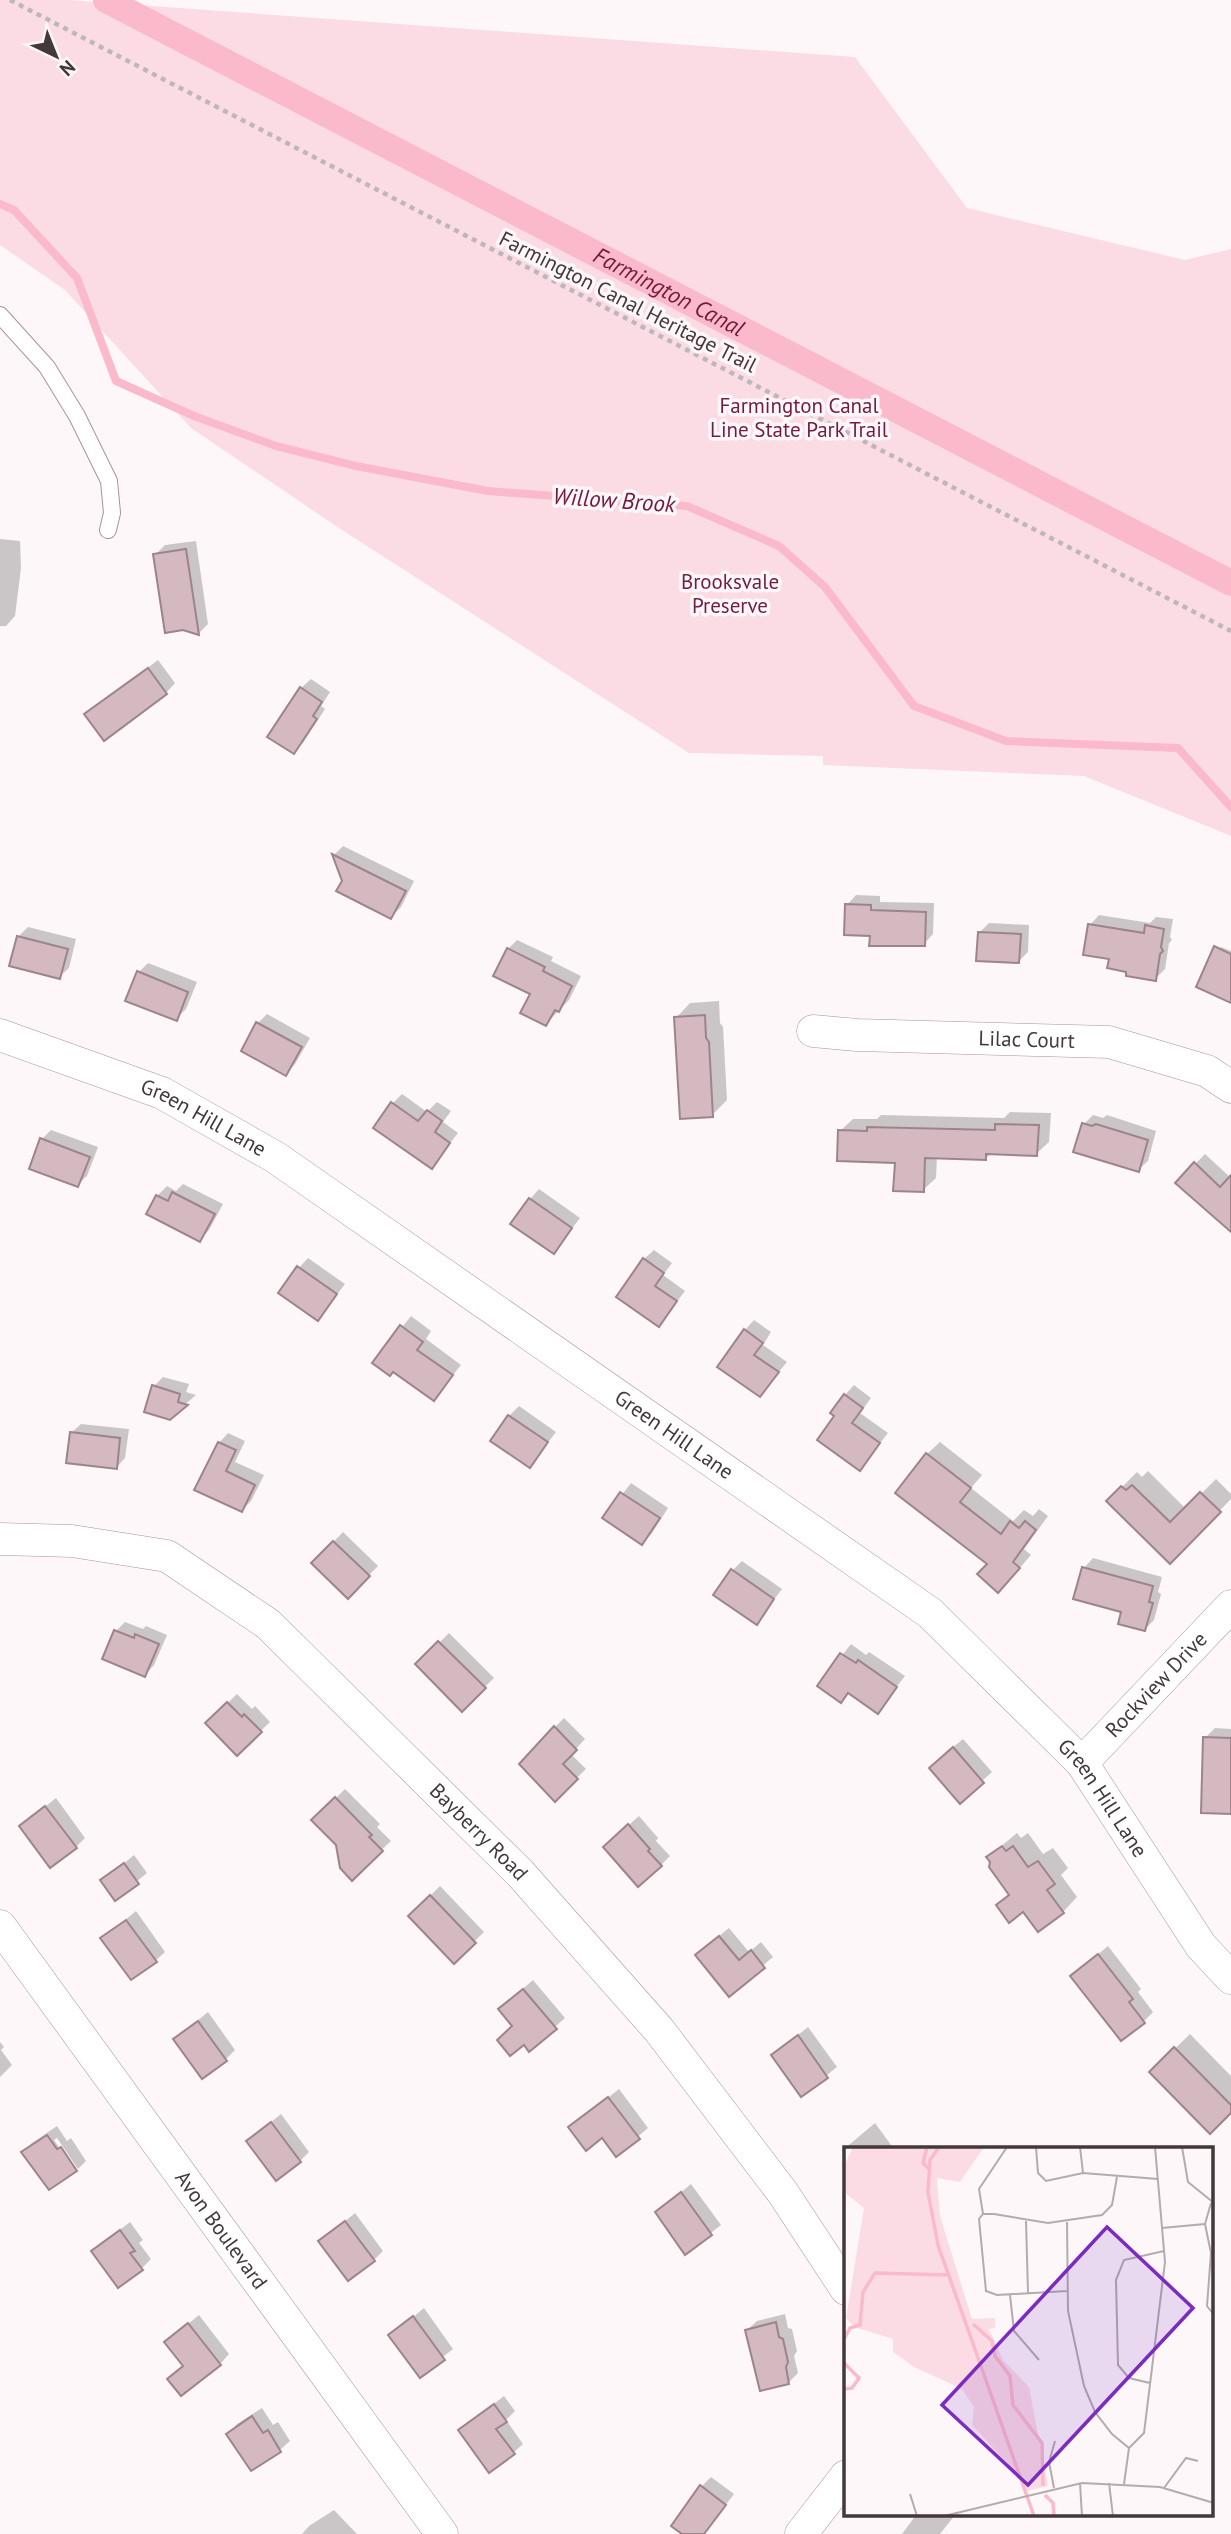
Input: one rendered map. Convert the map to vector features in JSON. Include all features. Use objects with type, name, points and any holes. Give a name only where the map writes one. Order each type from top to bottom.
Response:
[{"type":"street","name":"Lilac Court","points":[[813,1031],[857,1035],[1109,1042],[1207,1071],[1231,1087]]},
{"type":"street","name":"Green Hill Lane","points":[[0,1035],[162,1093],[275,1157],[930,1613],[1082,1763],[1201,1947],[1231,1978]]},
{"type":"street","name":"Bayberry Road","points":[[0,1539],[72,1541],[167,1556],[268,1624],[520,1873],[659,2030],[783,2193],[844,2286]]},
{"type":"street","name":"Rockview Drive","points":[[1082,1763],[1231,1606]]},
{"type":"street","name":"Avon Boulevard","points":[[0,1926],[442,2534]]},
{"type":"street","points":[[802,2534],[844,2479]]},
{"type":"lane","points":[[0,315],[47,367],[77,416],[109,481],[112,513],[108,530]]},
{"type":"path","name":"Farmington Canal Heritage Trail","points":[[10,0],[1231,631]]},
{"type":"green space","points":[[0,0],[69,0],[855,57],[967,208],[1185,260],[1231,249],[1231,836],[1084,776],[823,765],[823,756],[689,753],[342,530],[191,428],[65,290],[0,245]]},
{"type":"building","points":[[186,549],[199,635],[183,630],[165,633],[153,554]]},
{"type":"building","points":[[148,668],[167,694],[104,741],[84,714]]},
{"type":"building","points":[[300,687],[322,702],[313,716],[317,719],[294,754],[267,737]]},
{"type":"building","points":[[332,854],[406,891],[391,919],[336,891],[342,881]]},
{"type":"building","points":[[845,904],[871,905],[871,910],[926,912],[925,946],[869,946],[870,936],[844,935]]},
{"type":"building","points":[[1088,924],[1144,933],[1145,925],[1164,929],[1161,947],[1163,951],[1160,954],[1156,981],[1126,976],[1126,972],[1107,968],[1109,959],[1083,955]]},
{"type":"building","points":[[978,932],[1021,934],[1019,963],[976,961]]},
{"type":"building","points":[[17,936],[68,949],[60,979],[9,966]]},
{"type":"building","points":[[1214,946],[1231,954],[1231,1003],[1196,987]]},
{"type":"building","points":[[507,948],[545,967],[543,971],[572,986],[559,1012],[555,1010],[546,1026],[520,1013],[530,994],[493,976]]},
{"type":"building","points":[[137,971],[188,992],[177,1021],[125,1001]]},
{"type":"building","points":[[705,1015],[713,1117],[680,1119],[674,1017]]},
{"type":"building","points":[[256,1022],[302,1047],[286,1076],[241,1051]]},
{"type":"building","points":[[391,1102],[418,1121],[427,1110],[442,1121],[435,1132],[450,1143],[432,1169],[373,1128]]},
{"type":"building","points":[[1082,1123],[1092,1126],[1096,1124],[1148,1140],[1139,1172],[1073,1152]]},
{"type":"building","points":[[995,1124],[1039,1125],[1037,1156],[986,1154],[986,1160],[925,1158],[924,1192],[893,1191],[895,1163],[837,1161],[838,1130],[867,1131],[867,1127],[995,1130]]},
{"type":"building","points":[[40,1138],[90,1157],[78,1187],[29,1169]]},
{"type":"building","points":[[1194,1162],[1220,1187],[1231,1175],[1231,1232],[1175,1183]]},
{"type":"building","points":[[172,1192],[215,1214],[200,1242],[146,1214],[156,1195],[168,1201]]},
{"type":"building","points":[[529,1198],[572,1228],[554,1254],[510,1224]]},
{"type":"building","points":[[643,1258],[664,1273],[655,1286],[677,1301],[659,1327],[616,1297]]},
{"type":"building","points":[[297,1266],[337,1294],[318,1321],[278,1293]]},
{"type":"building","points":[[400,1325],[423,1342],[417,1350],[453,1375],[434,1401],[393,1372],[390,1376],[372,1363]]},
{"type":"building","points":[[744,1329],[763,1343],[754,1355],[779,1372],[760,1397],[717,1367]]},
{"type":"building","points":[[152,1385],[180,1394],[178,1402],[188,1405],[170,1420],[144,1412]]},
{"type":"building","points":[[844,1394],[863,1408],[852,1423],[880,1443],[860,1471],[817,1440],[834,1416],[830,1413]]},
{"type":"building","points":[[508,1415],[548,1442],[530,1468],[490,1441]]},
{"type":"building","points":[[70,1432],[120,1438],[117,1469],[66,1463]]},
{"type":"building","points":[[218,1442],[236,1450],[226,1471],[255,1485],[242,1512],[194,1490]]},
{"type":"building","points":[[926,1453],[971,1488],[960,1502],[1001,1534],[1010,1521],[1019,1528],[1025,1521],[1036,1530],[1013,1562],[1020,1568],[998,1593],[977,1574],[987,1564],[895,1493]]},
{"type":"building","points":[[1132,1485],[1170,1522],[1200,1492],[1221,1512],[1170,1564],[1106,1501],[1121,1486],[1126,1490]]},
{"type":"building","points":[[620,1492],[660,1518],[642,1545],[602,1518]]},
{"type":"building","points":[[333,1541],[370,1576],[348,1599],[311,1563]]},
{"type":"building","points":[[1082,1567],[1153,1586],[1149,1602],[1153,1603],[1145,1631],[1118,1624],[1121,1612],[1073,1599]]},
{"type":"building","points":[[731,1569],[774,1599],[757,1625],[713,1595]]},
{"type":"building","points":[[114,1630],[134,1638],[135,1634],[159,1644],[145,1677],[102,1659]]},
{"type":"building","points":[[438,1641],[486,1688],[462,1712],[415,1664]]},
{"type":"building","points":[[840,1653],[856,1663],[858,1660],[897,1687],[878,1714],[848,1693],[841,1703],[817,1686]]},
{"type":"building","points":[[227,1702],[262,1732],[237,1756],[205,1723]]},
{"type":"building","points":[[554,1726],[577,1750],[563,1764],[578,1779],[555,1802],[519,1764]]},
{"type":"building","points":[[1203,1737],[1231,1738],[1231,1814],[1201,1813]]},
{"type":"building","points":[[953,1747],[984,1783],[960,1804],[929,1768]]},
{"type":"building","points":[[335,1797],[372,1835],[369,1837],[383,1851],[352,1881],[340,1868],[336,1845],[311,1820]]},
{"type":"building","points":[[45,1806],[77,1848],[50,1868],[19,1826]]},
{"type":"building","points":[[628,1824],[662,1866],[638,1887],[603,1847]]},
{"type":"building","points":[[1002,1846],[1006,1851],[1013,1846],[1028,1867],[1038,1861],[1055,1884],[1047,1890],[1064,1913],[1038,1932],[1023,1912],[1009,1923],[996,1905],[1009,1895],[989,1867],[990,1862],[986,1857]]},
{"type":"building","points":[[124,1863],[139,1884],[115,1901],[100,1880]]},
{"type":"building","points":[[430,1895],[476,1943],[454,1964],[408,1916]]},
{"type":"building","points":[[126,1920],[157,1962],[131,1980],[100,1938]]},
{"type":"building","points":[[719,1936],[739,1960],[751,1950],[765,1968],[729,1997],[695,1955]]},
{"type":"building","points":[[1098,1954],[1133,1999],[1129,2002],[1145,2023],[1121,2041],[1070,1976]]},
{"type":"building","points":[[523,1989],[557,2029],[529,2052],[524,2045],[510,2056],[497,2040],[512,2026],[498,2009]]},
{"type":"building","points":[[198,2021],[227,2061],[202,2079],[173,2039]]},
{"type":"building","points":[[798,2035],[828,2078],[801,2097],[771,2055]]},
{"type":"building","points":[[1174,2047],[1231,2105],[1231,2113],[1210,2134],[1149,2072]]},
{"type":"building","points":[[608,2097],[640,2139],[616,2157],[602,2138],[586,2151],[568,2127]]},
{"type":"building","points":[[271,2122],[301,2162],[276,2181],[246,2141]]},
{"type":"building","points":[[47,2135],[57,2149],[61,2147],[77,2171],[49,2190],[21,2152]]},
{"type":"building","points":[[681,2192],[712,2235],[685,2255],[655,2212]]},
{"type":"building","points":[[345,2221],[375,2261],[348,2281],[318,2241]]},
{"type":"building","points":[[120,2230],[135,2251],[130,2253],[143,2270],[118,2288],[91,2251]]},
{"type":"building","points":[[413,2316],[445,2360],[420,2378],[388,2335]]},
{"type":"building","points":[[776,2322],[788,2362],[786,2367],[789,2384],[760,2391],[745,2330]]},
{"type":"building","points":[[188,2323],[221,2365],[181,2396],[167,2379],[183,2366],[164,2342]]},
{"type":"building","points":[[494,2404],[507,2422],[496,2429],[515,2454],[489,2473],[458,2430]]},
{"type":"building","points":[[252,2416],[263,2433],[268,2430],[281,2452],[251,2471],[226,2434]]},
{"type":"building","points":[[700,2485],[726,2505],[704,2534],[682,2534],[671,2526]]},
{"type":"waterway","name":"Farmington Canal","points":[[106,0],[1231,583]]},
{"type":"waterway","name":"Willow Brook","points":[[0,204],[14,210],[77,278],[116,381],[194,416],[276,446],[356,466],[488,491],[687,506],[779,546],[825,587],[914,706],[1006,741],[1178,748],[1231,807]]},
{"type":"park label","name":"Farmington Canal Line State Park Trail","points":[[799,418]]},
{"type":"park label","name":"Brooksvale Preserve","points":[[730,594]]}]
